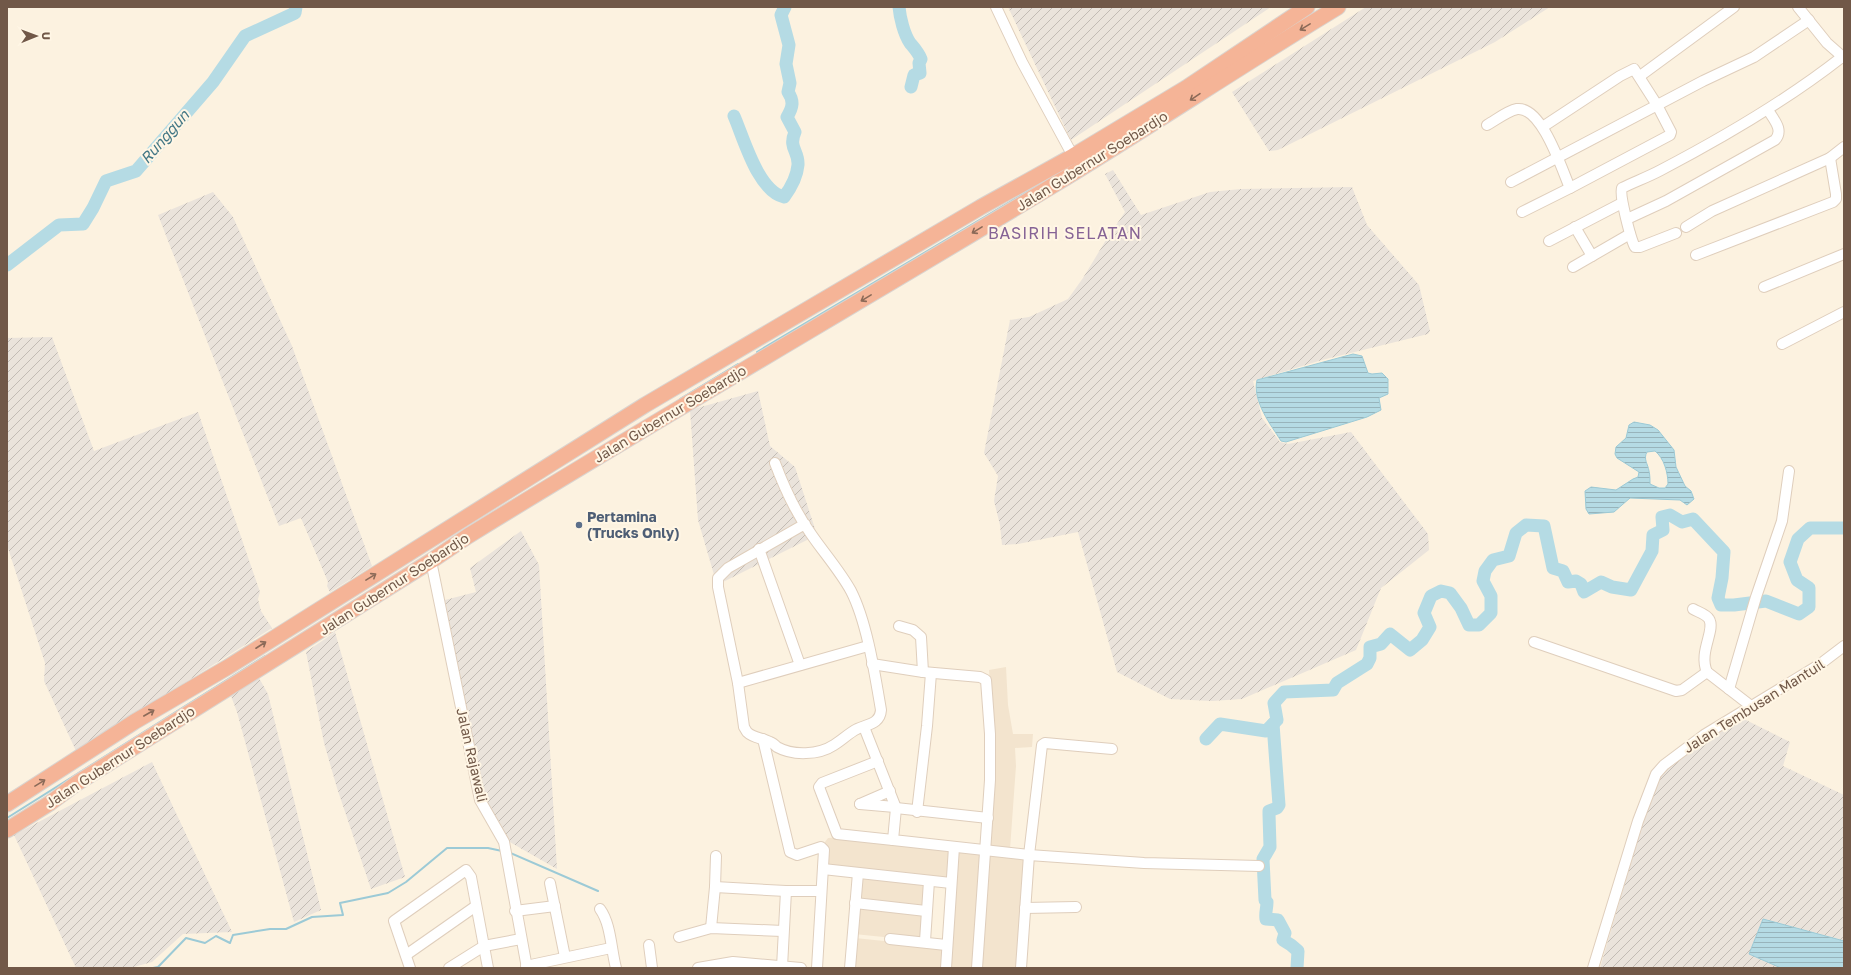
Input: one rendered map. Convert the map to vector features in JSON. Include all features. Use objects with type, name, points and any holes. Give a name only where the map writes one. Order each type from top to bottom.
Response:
[{"type":"highway","name":"Jalan Gubernur Soebardjo","points":[[7,804],[134,722],[228,666],[645,404],[974,211],[1073,156],[1186,88],[1307,7]]},
{"type":"highway","name":"Jalan Gubernur Soebardjo","points":[[7,830],[50,803],[77,783],[431,561],[490,522],[1053,185],[1189,101],[1250,60],[1338,7]]},
{"type":"highway","points":[[743,347],[754,364]]},
{"type":"street","points":[[996,7],[1022,62],[1073,156]]},
{"type":"street","points":[[1640,76],[1734,7]]},
{"type":"street","points":[[1676,232],[1637,247],[1634,245],[1620,194],[1622,188],[1660,171],[1768,110],[1807,84],[1843,57],[1827,43],[1798,7]]},
{"type":"street","points":[[1511,182],[1657,105],[1763,52],[1809,20]]},
{"type":"street","points":[[1522,212],[1670,134],[1671,131],[1640,76],[1634,69],[1620,76],[1544,126]]},
{"type":"street","points":[[1487,125],[1518,109],[1532,113],[1544,126],[1570,188]]},
{"type":"street","points":[[1627,219],[1666,201],[1775,140],[1779,136],[1780,130],[1768,110]]},
{"type":"street","points":[[1686,227],[1712,211],[1830,158],[1844,148]]},
{"type":"street","points":[[1696,255],[1833,202],[1836,196],[1830,158]]},
{"type":"street","points":[[1549,240],[1622,203]]},
{"type":"street","points":[[1575,227],[1592,256]]},
{"type":"street","points":[[1573,267],[1630,234]]},
{"type":"street","points":[[1764,287],[1844,254]]},
{"type":"street","points":[[1782,344],[1844,312]]},
{"type":"street","points":[[775,463],[781,480],[805,524],[851,590],[857,604],[872,664],[881,714],[876,722],[856,729],[830,747],[815,752],[792,752],[750,735],[744,727],[738,683],[718,587],[718,578],[728,568],[805,524]]},
{"type":"street","points":[[1729,689],[1756,597],[1782,521],[1789,471]]},
{"type":"street","points":[[759,549],[800,665]]},
{"type":"street","name":"Jalan Rajawali","points":[[431,561],[480,800],[504,842],[526,967]]},
{"type":"street","points":[[1693,609],[1705,616],[1711,625],[1704,654],[1704,663],[1707,672],[1751,706]]},
{"type":"street","points":[[899,626],[913,630],[921,637],[927,672],[927,726],[917,812]]},
{"type":"street","points":[[1534,642],[1676,691],[1682,690],[1707,672]]},
{"type":"street","points":[[738,683],[868,646]]},
{"type":"street","name":"Jalan Tembusan Mantuil","points":[[1593,968],[1638,821],[1656,774],[1664,765],[1688,746],[1819,665],[1844,646]]},
{"type":"street","points":[[872,664],[927,672],[980,677],[986,680],[991,750],[986,850],[977,968]]},
{"type":"street","points":[[864,727],[896,808],[893,840]]},
{"type":"street","points":[[763,739],[790,852],[793,855],[797,855],[822,848],[823,869],[817,968]]},
{"type":"street","points":[[1021,968],[1029,855],[1042,745],[1044,743],[1066,744],[1112,749]]},
{"type":"street","points":[[878,761],[822,783],[819,787],[837,834],[1029,855],[1144,863],[1259,866]]},
{"type":"street","points":[[890,791],[860,804],[917,812],[988,818]]},
{"type":"street","points":[[946,968],[950,882],[954,847]]},
{"type":"street","points":[[711,928],[716,856]]},
{"type":"street","points":[[823,869],[950,882]]},
{"type":"street","points":[[410,968],[394,921],[464,870],[470,874],[488,968]]},
{"type":"street","points":[[850,968],[858,873]]},
{"type":"street","points":[[925,941],[929,881]]},
{"type":"street","points":[[550,883],[565,957]]},
{"type":"street","points":[[715,887],[786,891],[821,891]]},
{"type":"street","points":[[782,967],[786,891]]},
{"type":"street","points":[[855,903],[926,911]]},
{"type":"street","points":[[406,956],[476,906]]},
{"type":"street","points":[[515,910],[555,906]]},
{"type":"street","points":[[1025,908],[1076,907]]},
{"type":"street","points":[[600,909],[607,920],[611,948],[616,968]]},
{"type":"street","points":[[679,937],[711,928],[783,931]]},
{"type":"street","points":[[449,968],[484,946],[521,939]]},
{"type":"street","points":[[890,939],[925,941],[946,945]]},
{"type":"street","points":[[649,945],[652,968]]},
{"type":"street","points":[[526,967],[565,957],[611,948]]},
{"type":"street","points":[[698,968],[733,962],[801,968]]},
{"type":"shaded area","points":[[1008,7],[1271,7],[1071,140]]},
{"type":"shaded area","points":[[1366,7],[1550,7],[1495,42],[1278,150],[1269,151],[1232,92]]},
{"type":"shaded area","points":[[1113,170],[1141,215],[1210,192],[1241,189],[1352,187],[1367,225],[1419,285],[1430,331],[1428,334],[1322,360],[1253,381],[1262,418],[1280,442],[1288,444],[1351,432],[1428,534],[1429,550],[1381,588],[1356,650],[1242,699],[1212,701],[1170,699],[1117,672],[1078,532],[1018,544],[1002,545],[1000,525],[994,501],[998,476],[984,453],[1010,320],[1029,317],[1068,299],[1083,278],[1125,212],[1105,174]]},
{"type":"shaded area","points":[[213,192],[233,217],[292,346],[372,566],[330,592],[327,586],[328,582],[301,518],[279,526],[158,215]]},
{"type":"shaded area","points":[[52,337],[94,451],[198,412],[260,592],[258,599],[261,611],[272,628],[76,751],[44,681],[45,663],[7,545],[7,338]]},
{"type":"shaded area","points":[[758,391],[770,446],[795,467],[817,535],[717,585],[698,520],[690,410]]},
{"type":"shaded area","points":[[521,531],[539,565],[557,869],[508,841],[484,801],[445,600],[476,592],[470,568]]},
{"type":"shaded area","points":[[335,632],[405,877],[371,889],[337,788],[324,743],[306,652]]},
{"type":"shaded area","points":[[1006,667],[1008,705],[1013,734],[1033,734],[1032,747],[1015,748],[1016,766],[1010,849],[990,848],[995,765],[989,670]]},
{"type":"shaded area","points":[[259,678],[268,694],[321,910],[294,922],[237,712],[231,696]]},
{"type":"shaded area","points":[[1744,719],[1790,742],[1783,766],[1844,795],[1844,968],[1600,968],[1654,784],[1663,770],[1705,740]]},
{"type":"shaded area","points":[[152,762],[232,932],[183,934],[152,962],[130,968],[76,968],[14,835]]},
{"type":"shaded area","points":[[839,837],[950,849],[950,879],[829,870],[826,862],[825,842],[828,838]]},
{"type":"shaded area","points":[[957,851],[984,853],[977,968],[949,968]]},
{"type":"shaded area","points":[[987,853],[1027,857],[1019,968],[980,968]]},
{"type":"shaded area","points":[[859,877],[928,883],[925,911],[856,905]]},
{"type":"shaded area","points":[[857,906],[925,913],[923,941],[854,934]]},
{"type":"shaded area","points":[[855,938],[942,947],[945,968],[853,968]]},
{"type":"water","points":[[1353,354],[1362,356],[1368,373],[1382,373],[1388,379],[1388,394],[1379,398],[1381,410],[1367,417],[1286,442],[1281,441],[1263,412],[1257,396],[1257,380]]},
{"type":"water","points":[[1634,422],[1650,425],[1658,430],[1674,450],[1676,467],[1685,486],[1691,491],[1694,499],[1687,505],[1680,500],[1630,498],[1614,512],[1589,514],[1586,509],[1585,491],[1591,487],[1616,490],[1638,477],[1639,472],[1617,458],[1615,454],[1616,447],[1626,438],[1629,425]],"holes":[[[1655,451],[1665,466],[1667,475],[1668,484],[1665,488],[1659,488],[1650,484],[1650,474],[1646,455],[1647,452]]]},
{"type":"water","points":[[1763,919],[1844,941],[1844,968],[1781,968],[1749,954]]},
{"type":"waterway","name":"Runggun","points":[[7,265],[59,225],[83,224],[93,208],[106,181],[136,171],[213,82],[245,36],[295,13],[296,7]]},
{"type":"waterway","points":[[734,116],[747,150],[759,175],[775,193],[784,197],[793,182],[798,165],[797,156],[793,146],[793,137],[795,132],[787,117],[791,110],[792,104],[788,92],[790,83],[786,64],[789,45],[781,15],[785,7]]},
{"type":"waterway","points":[[899,7],[901,21],[906,35],[921,59],[919,63],[920,73],[914,75],[911,87]]},
{"type":"waterway","points":[[757,352],[1064,170]]},
{"type":"waterway","points":[[680,399],[738,364]]},
{"type":"waterway","points":[[1206,739],[1220,724],[1266,731],[1277,720],[1274,703],[1284,692],[1333,690],[1337,683],[1367,664],[1370,658],[1370,647],[1381,644],[1390,634],[1410,650],[1422,640],[1430,627],[1424,613],[1431,596],[1441,591],[1450,593],[1461,608],[1469,625],[1479,625],[1491,613],[1491,596],[1483,581],[1485,571],[1493,560],[1509,556],[1516,533],[1526,525],[1544,526],[1553,568],[1563,571],[1568,582],[1576,581],[1581,584],[1584,592],[1601,582],[1612,587],[1631,590],[1652,551],[1653,535],[1663,530],[1662,517],[1670,515],[1682,522],[1693,519],[1724,552],[1722,578],[1718,598],[1721,605],[1766,601],[1799,614],[1809,607],[1809,588],[1797,580],[1790,562],[1798,539],[1810,528],[1844,528]]},
{"type":"waterway","points":[[7,818],[265,656]]},
{"type":"waterway","points":[[1273,724],[1279,805],[1277,808],[1269,811],[1270,847],[1263,859],[1265,900],[1267,902],[1266,919],[1278,920],[1285,933],[1283,940],[1298,951],[1297,968]]},
{"type":"waterway","points":[[153,968],[158,967],[186,938],[205,943],[216,936],[230,943],[233,935],[270,929],[286,929],[312,917],[343,915],[340,903],[388,893],[406,882],[447,848],[488,848],[502,851]]},
{"type":"waterway","points":[[508,852],[598,891]]},
{"type":"place","name":"Pertamina (Trucks Only)","points":[[579,525]]},
{"type":"district","name":"BASIRIH SELATAN","points":[[1065,233]]}]
